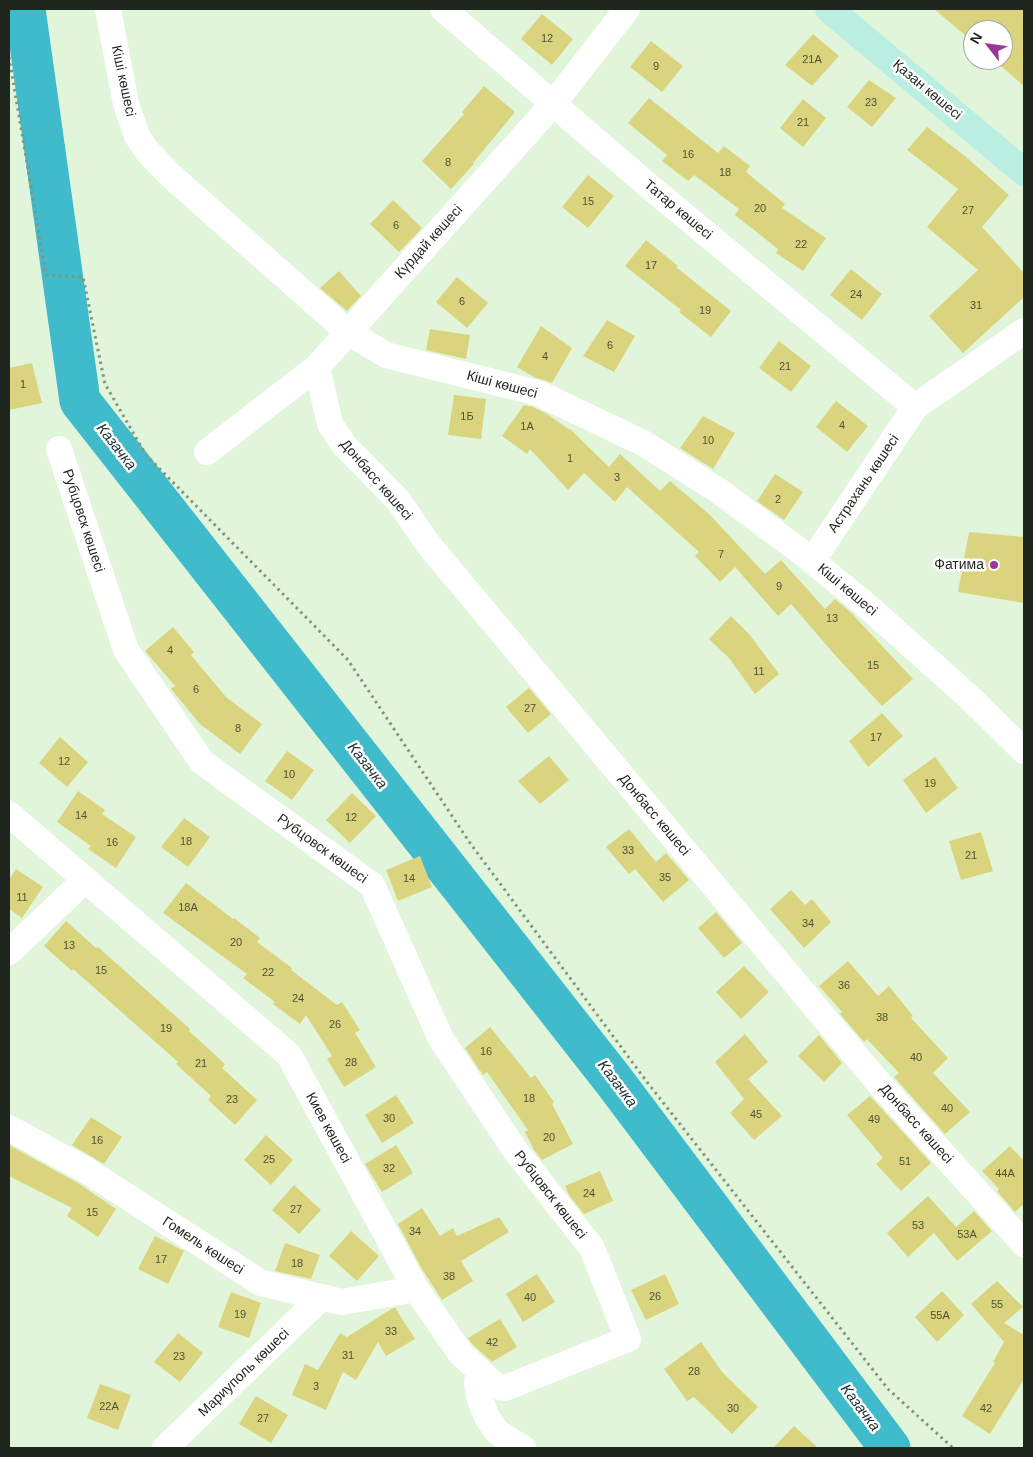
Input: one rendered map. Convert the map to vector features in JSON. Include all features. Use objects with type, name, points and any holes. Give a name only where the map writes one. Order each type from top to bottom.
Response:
[{"type":"street","name":"Кіші көшесі","points":[[108,9],[126,104],[137,136],[148,152],[170,175],[348,332],[386,355],[538,393],[643,443],[719,491],[812,561],[866,605],[968,697],[1024,751]]},
{"type":"street","name":"Татар көшесі","points":[[443,9],[650,187],[916,407]]},
{"type":"street","name":"Күрдай көшесі","points":[[207,452],[317,367],[553,104],[627,9]]},
{"type":"street","name":"Қазан көшесі","points":[[829,9],[1024,172]]},
{"type":"street","points":[[916,407],[1024,331]]},
{"type":"street","name":"Донбасс көшесі","points":[[317,367],[330,424],[344,445],[398,500],[428,544],[878,1082],[1024,1244]]},
{"type":"street","name":"Астрахань көшесі","points":[[812,561],[916,407]]},
{"type":"street","name":"Рубцовск көшесі","points":[[59,449],[126,650],[202,762],[372,885],[441,1039],[515,1150],[592,1248],[628,1340]]},
{"type":"street","name":"Киев көшесі","points":[[9,814],[289,1055],[416,1289],[461,1354],[496,1386],[505,1388],[628,1340]]},
{"type":"street","points":[[9,952],[85,880]]},
{"type":"street","name":"Гомель көшесі","points":[[9,1128],[86,1170],[261,1283],[342,1302],[416,1289]]},
{"type":"street","name":"Мариуполь көшесі","points":[[165,1448],[322,1297]]},
{"type":"street","points":[[480,1371],[477,1382],[479,1398],[487,1417],[497,1432],[523,1448]]},
{"type":"path","points":[[9,56],[46,275],[83,277],[106,384],[146,455],[348,660],[470,843],[647,1082],[888,1389],[953,1448]]},
{"type":"building","points":[[934,9],[1024,9],[1024,86],[1006,70],[1013,70],[1013,20],[963,20],[963,34]]},
{"type":"building","points":[[542,14],[573,39],[552,65],[521,39]]},
{"type":"building","points":[[813,34],[839,56],[812,86],[785,65]]},
{"type":"building","points":[[651,41],[683,66],[662,92],[630,67]]},
{"type":"building","points":[[869,80],[896,98],[872,127],[847,107]]},
{"type":"building","points":[[484,86],[515,112],[474,164],[451,189],[422,161],[464,114],[462,112]]},
{"type":"building","points":[[649,98],[718,153],[724,146],[750,166],[746,172],[785,204],[782,208],[826,238],[803,271],[776,253],[778,249],[735,215],[739,209],[694,175],[688,181],[662,161],[667,155],[628,123]]},
{"type":"building","points":[[803,99],[826,118],[803,147],[780,128]]},
{"type":"building","points":[[927,127],[965,156],[1009,195],[982,227],[1024,273],[1024,297],[963,353],[929,316],[978,270],[927,227],[958,189],[907,150]]},
{"type":"building","points":[[588,175],[614,196],[588,228],[562,207]]},
{"type":"building","points":[[393,200],[422,228],[399,252],[370,224]]},
{"type":"building","points":[[646,240],[731,311],[711,337],[679,312],[681,310],[625,266]]},
{"type":"building","points":[[851,269],[882,294],[862,320],[830,295]]},
{"type":"building","points":[[339,271],[361,296],[347,311],[320,288]]},
{"type":"building","points":[[457,277],[488,303],[467,328],[436,302]]},
{"type":"building","points":[[607,320],[635,336],[614,372],[583,356]]},
{"type":"building","points":[[541,326],[572,348],[552,383],[534,377],[517,367]]},
{"type":"building","points":[[430,329],[470,335],[466,359],[426,350]]},
{"type":"building","points":[[779,341],[811,366],[791,392],[759,368]]},
{"type":"building","points":[[32,363],[42,403],[9,410],[9,368]]},
{"type":"building","points":[[454,395],[486,399],[481,439],[448,435]]},
{"type":"building","points":[[836,401],[868,426],[847,452],[816,427]]},
{"type":"building","points":[[524,405],[547,414],[570,429],[609,467],[620,454],[660,491],[670,481],[709,514],[765,574],[781,560],[825,609],[835,599],[855,616],[913,679],[882,706],[791,604],[778,616],[735,567],[720,582],[695,556],[699,552],[627,487],[615,502],[584,473],[568,490],[530,449],[527,454],[502,436]]},
{"type":"building","points":[[703,416],[735,433],[713,469],[680,448]]},
{"type":"building","points":[[775,474],[803,492],[784,520],[757,501]]},
{"type":"building","name":"Фатима","points":[[969,532],[1024,537],[1024,603],[958,592]]},
{"type":"building","points":[[731,616],[749,634],[779,674],[755,694],[729,658],[709,639]]},
{"type":"building","points":[[173,627],[194,652],[191,655],[226,697],[262,724],[240,754],[200,724],[171,689],[175,686],[145,651]]},
{"type":"building","points":[[529,688],[551,714],[528,733],[506,707]]},
{"type":"building","points":[[882,713],[903,736],[868,767],[849,741]]},
{"type":"building","points":[[60,737],[88,762],[67,787],[39,763]]},
{"type":"building","points":[[287,751],[314,770],[292,800],[265,781]]},
{"type":"building","points":[[549,756],[569,780],[540,804],[518,781]]},
{"type":"building","points":[[935,757],[958,788],[926,813],[903,780]]},
{"type":"building","points":[[78,791],[105,810],[102,814],[136,837],[116,868],[88,849],[91,846],[57,822]]},
{"type":"building","points":[[352,793],[376,816],[350,843],[326,820]]},
{"type":"building","points":[[184,818],[210,837],[188,867],[161,847]]},
{"type":"building","points":[[629,829],[656,862],[666,853],[689,880],[663,902],[635,869],[629,874],[606,847]]},
{"type":"building","points":[[981,832],[993,871],[961,880],[949,841]]},
{"type":"building","points":[[420,856],[432,887],[398,901],[386,870]]},
{"type":"building","points":[[16,869],[43,887],[22,918],[9,909],[9,880]]},
{"type":"building","points":[[186,883],[260,938],[257,942],[292,968],[291,970],[337,1005],[342,1002],[360,1030],[355,1033],[376,1067],[344,1087],[327,1059],[332,1056],[306,1015],[300,1024],[243,978],[247,974],[163,913]]},
{"type":"building","points":[[791,890],[805,905],[812,899],[831,922],[804,948],[770,909]]},
{"type":"building","points":[[716,912],[742,943],[724,958],[698,928]]},
{"type":"building","points":[[66,921],[190,1029],[189,1031],[225,1064],[222,1068],[257,1100],[235,1125],[208,1100],[211,1096],[176,1064],[178,1062],[73,969],[72,971],[44,946]]},
{"type":"building","points":[[848,961],[878,996],[889,986],[913,1016],[911,1018],[948,1058],[933,1073],[970,1112],[945,1134],[894,1077],[899,1073],[867,1039],[864,1042],[840,1014],[842,1012],[819,986]]},
{"type":"building","points":[[744,966],[769,992],[741,1019],[716,992]]},
{"type":"building","points":[[490,1027],[531,1078],[535,1075],[554,1102],[552,1104],[573,1144],[542,1160],[534,1150],[525,1132],[528,1130],[487,1072],[483,1075],[465,1048]]},
{"type":"building","points":[[745,1034],[768,1062],[748,1079],[782,1116],[754,1140],[730,1113],[744,1099],[715,1062]]},
{"type":"building","points":[[819,1035],[842,1063],[824,1082],[798,1056]]},
{"type":"building","points":[[396,1095],[414,1123],[382,1143],[365,1115]]},
{"type":"building","points":[[870,1096],[931,1163],[901,1191],[876,1164],[883,1158],[847,1115]]},
{"type":"building","points":[[91,1117],[122,1137],[104,1164],[72,1145]]},
{"type":"building","points":[[266,1135],[293,1160],[271,1185],[244,1160]]},
{"type":"building","points":[[9,1145],[78,1183],[116,1209],[98,1237],[67,1216],[72,1208],[9,1176]]},
{"type":"building","points":[[396,1145],[413,1173],[382,1192],[365,1164]]},
{"type":"building","points":[[1010,1146],[1024,1161],[1024,1204],[1015,1212],[997,1191],[999,1189],[982,1171]]},
{"type":"building","points":[[600,1171],[613,1201],[584,1214],[569,1195],[565,1186]]},
{"type":"building","points":[[294,1185],[321,1210],[299,1234],[272,1210]]},
{"type":"building","points":[[928,1196],[956,1227],[974,1211],[992,1231],[957,1261],[934,1233],[908,1257],[887,1233]]},
{"type":"building","points":[[422,1208],[440,1236],[453,1228],[457,1236],[499,1217],[509,1232],[461,1261],[473,1281],[442,1300],[422,1269],[398,1224]]},
{"type":"building","points":[[351,1231],[379,1256],[357,1281],[329,1256]]},
{"type":"building","points":[[155,1236],[184,1251],[168,1284],[138,1269]]},
{"type":"building","points":[[285,1243],[320,1255],[311,1279],[275,1271]]},
{"type":"building","points":[[537,1274],[555,1302],[523,1322],[506,1294]]},
{"type":"building","points":[[665,1274],[679,1304],[646,1320],[631,1290]]},
{"type":"building","points":[[997,1281],[1023,1307],[1004,1323],[1024,1335],[1024,1379],[990,1434],[962,1416],[995,1363],[993,1362],[1004,1342],[971,1304]]},
{"type":"building","points":[[942,1291],[964,1315],[937,1342],[915,1317]]},
{"type":"building","points":[[231,1292],[261,1303],[249,1338],[218,1327]]},
{"type":"building","points":[[393,1308],[397,1308],[415,1339],[386,1356],[378,1342],[356,1380],[343,1372],[326,1410],[292,1395],[305,1364],[318,1370],[340,1333],[347,1337]]},
{"type":"building","points":[[500,1319],[517,1347],[492,1362],[468,1338]]},
{"type":"building","points":[[178,1333],[203,1353],[180,1382],[154,1362]]},
{"type":"building","points":[[701,1342],[722,1372],[758,1407],[732,1434],[694,1397],[687,1401],[664,1369]]},
{"type":"building","points":[[100,1384],[131,1395],[118,1430],[87,1418]]},
{"type":"building","points":[[256,1396],[288,1415],[271,1443],[239,1424]]},
{"type":"building","points":[[794,1426],[818,1448],[773,1448]]},
{"type":"waterway","name":"Казачка","points":[[25,9],[80,401],[614,1081],[890,1448]]},
{"type":"place","name":"Фатима","points":[[994,565]]}]
